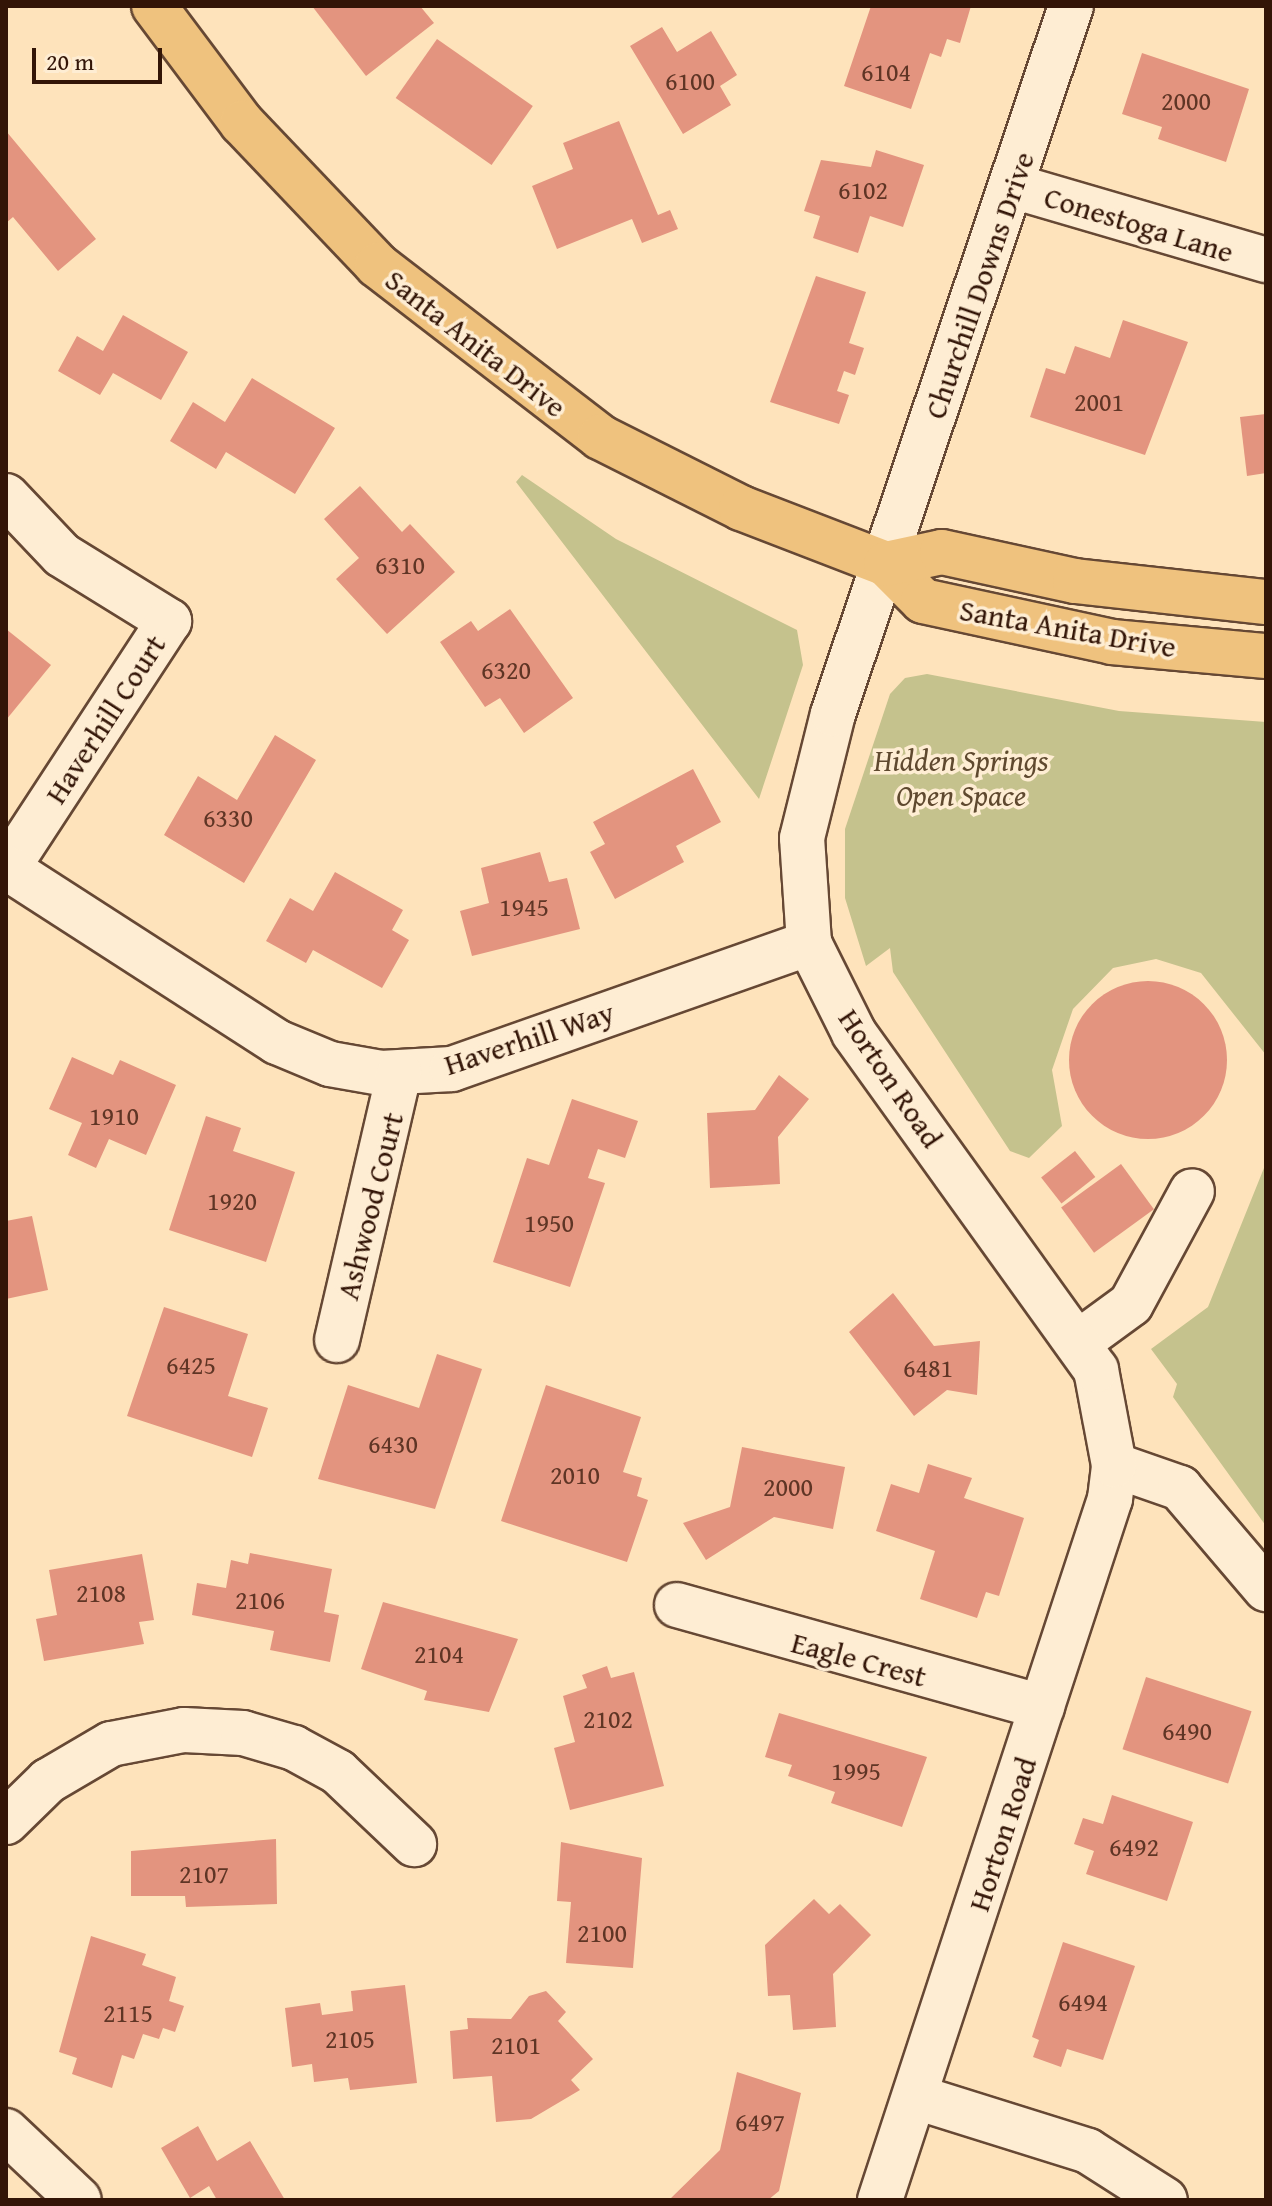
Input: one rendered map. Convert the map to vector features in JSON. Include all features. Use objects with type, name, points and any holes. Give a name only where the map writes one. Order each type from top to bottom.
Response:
[{"type":"main road","name":"Santa Anita Drive","points":[[154,6],[297,185],[399,285],[482,351],[600,437],[741,508],[886,564],[923,601],[1112,642],[1266,656]]},
{"type":"main road","name":"Santa Anita Drive","points":[[886,564],[942,552],[1075,581],[1266,602]]},
{"type":"street","name":"Churchill Downs Drive","points":[[886,564],[1071,6]]},
{"type":"street","name":"Conestoga Lane","points":[[1013,186],[1266,260]]},
{"type":"street","name":"Haverhill Court","points":[[6,496],[62,555],[169,621],[7,869]]},
{"type":"street","name":"Horton Road","points":[[880,2200],[1110,1499],[1114,1465],[1111,1417],[1079,1342],[854,1033],[809,943],[802,838],[813,778],[886,564]]},
{"type":"street","name":"Haverhill Way","points":[[7,869],[277,1042],[330,1064],[399,1073],[452,1069],[809,943]]},
{"type":"street","name":"Ashwood Court","points":[[337,1340],[399,1073]]},
{"type":"street","points":[[1079,1342],[1131,1304],[1192,1191]]},
{"type":"street","points":[[1114,1465],[1180,1488],[1266,1589]]},
{"type":"street","name":"Eagle Crest","points":[[677,1605],[1042,1707]]},
{"type":"street","points":[[6,1822],[48,1781],[111,1744],[184,1730],[243,1733],[294,1748],[338,1772],[414,1844]]},
{"type":"street","points":[[916,2097],[1088,2151],[1165,2200]]},
{"type":"street","points":[[6,2131],[79,2200]]},
{"type":"green space","points":[[522,475],[616,539],[797,630],[803,665],[759,799],[516,482]]},
{"type":"green space","name":"Hidden Springs Open Space","points":[[927,674],[1119,711],[1266,722],[1266,1055],[1201,973],[1156,959],[1113,968],[1073,1009],[1052,1070],[1062,1126],[1029,1158],[1010,1151],[893,972],[890,948],[866,966],[845,898],[845,829],[890,694],[905,678]]},
{"type":"green space","points":[[1266,1163],[1266,1526],[1173,1397],[1177,1384],[1151,1349],[1208,1307]]},
{"type":"building","points":[[312,6],[420,6],[434,23],[366,76]]},
{"type":"building","points":[[871,6],[971,6],[960,43],[947,39],[941,57],[930,53],[911,109],[844,86]]},
{"type":"building","points":[[662,27],[677,52],[711,31],[737,75],[720,86],[731,105],[683,134],[630,46]]},
{"type":"building","points":[[437,39],[533,106],[492,165],[396,98]]},
{"type":"building","points":[[1142,53],[1249,89],[1226,162],[1158,139],[1162,127],[1122,114]]},
{"type":"building","points":[[619,121],[658,215],[670,210],[678,229],[642,243],[632,219],[557,249],[532,186],[573,169],[563,143]]},
{"type":"building","points":[[6,131],[96,239],[58,271],[13,217],[6,223]]},
{"type":"building","points":[[876,150],[924,165],[903,227],[870,216],[858,253],[813,238],[820,216],[804,211],[821,160],[871,167]]},
{"type":"building","points":[[816,276],[866,292],[849,343],[864,348],[855,375],[844,371],[837,391],[849,395],[839,424],[770,402]]},
{"type":"building","points":[[123,315],[188,352],[161,400],[113,373],[100,395],[58,371],[77,336],[103,351]]},
{"type":"building","points":[[1123,320],[1188,342],[1145,455],[1030,417],[1046,368],[1065,374],[1075,346],[1110,358]]},
{"type":"building","points":[[252,378],[335,428],[295,494],[226,452],[216,469],[170,441],[193,402],[225,422]]},
{"type":"building","points":[[1266,414],[1266,473],[1247,476],[1240,417]]},
{"type":"building","points":[[360,486],[402,532],[410,524],[455,572],[387,634],[336,579],[359,558],[324,519]]},
{"type":"building","points":[[510,609],[573,698],[524,733],[500,698],[485,707],[440,642],[471,621],[478,631]]},
{"type":"building","points":[[6,629],[51,665],[6,720]]},
{"type":"building","points":[[275,735],[316,760],[244,883],[164,835],[198,776],[237,800]]},
{"type":"building","points":[[693,769],[721,822],[676,846],[684,862],[615,899],[590,852],[605,844],[593,822]]},
{"type":"building","points":[[540,852],[549,882],[567,878],[580,929],[472,956],[460,911],[489,903],[481,868]]},
{"type":"building","points":[[335,872],[403,910],[392,930],[409,940],[382,988],[313,950],[306,963],[266,941],[290,898],[313,911]]},
{"type":"building","points":[[1148,981],[1178,987],[1204,1004],[1221,1030],[1227,1060],[1221,1090],[1204,1116],[1178,1133],[1148,1139],[1118,1133],[1092,1116],[1075,1090],[1069,1060],[1075,1030],[1092,1004],[1118,987]]},
{"type":"building","points":[[72,1057],[113,1075],[120,1060],[176,1085],[146,1155],[109,1139],[96,1168],[68,1155],[82,1123],[49,1109]]},
{"type":"building","points":[[779,1075],[809,1099],[778,1137],[780,1184],[710,1188],[707,1113],[755,1110]]},
{"type":"building","points":[[572,1099],[638,1121],[625,1158],[598,1149],[588,1178],[605,1183],[570,1287],[493,1262],[527,1158],[549,1165]]},
{"type":"building","points":[[206,1116],[241,1128],[233,1151],[295,1172],[266,1262],[169,1230]]},
{"type":"building","points":[[1075,1151],[1095,1177],[1061,1203],[1041,1177]]},
{"type":"building","points":[[1121,1164],[1154,1209],[1094,1253],[1061,1207]]},
{"type":"building","points":[[32,1216],[48,1290],[6,1299],[6,1221]]},
{"type":"building","points":[[893,1293],[934,1346],[980,1341],[977,1395],[947,1390],[914,1416],[849,1332]]},
{"type":"building","points":[[164,1307],[248,1334],[228,1396],[268,1408],[252,1457],[127,1416]]},
{"type":"building","points":[[437,1354],[482,1369],[435,1509],[318,1479],[348,1385],[419,1408]]},
{"type":"building","points":[[546,1385],[641,1417],[623,1472],[642,1478],[637,1496],[648,1500],[627,1562],[501,1521]]},
{"type":"building","points":[[742,1447],[845,1467],[833,1529],[774,1517],[706,1560],[683,1523],[730,1507]]},
{"type":"building","points":[[928,1464],[972,1478],[964,1498],[1024,1518],[999,1596],[986,1592],[977,1618],[920,1599],[935,1551],[876,1531],[891,1484],[919,1493]]},
{"type":"building","points":[[250,1553],[332,1569],[324,1612],[339,1615],[330,1662],[270,1650],[274,1631],[192,1615],[197,1583],[226,1588],[231,1560],[248,1564]]},
{"type":"building","points":[[142,1554],[154,1620],[139,1622],[144,1644],[44,1661],[36,1619],[57,1615],[49,1570]]},
{"type":"building","points":[[383,1602],[518,1639],[489,1712],[424,1700],[427,1691],[361,1669]]},
{"type":"building","points":[[607,1666],[611,1678],[634,1672],[664,1786],[570,1810],[554,1748],[575,1742],[563,1696],[587,1688],[582,1675]]},
{"type":"building","points":[[1146,1677],[1252,1711],[1228,1784],[1123,1749]]},
{"type":"building","points":[[779,1713],[927,1757],[902,1827],[831,1803],[835,1792],[788,1776],[792,1765],[765,1757]]},
{"type":"building","points":[[1112,1795],[1193,1822],[1167,1901],[1086,1874],[1094,1851],[1074,1844],[1083,1818],[1103,1824]]},
{"type":"building","points":[[276,1839],[277,1904],[186,1907],[185,1896],[131,1896],[131,1851]]},
{"type":"building","points":[[561,1842],[642,1858],[633,1968],[566,1963],[571,1902],[557,1901]]},
{"type":"building","points":[[814,1899],[829,1914],[840,1904],[871,1935],[833,1974],[836,2027],[793,2030],[790,1995],[768,1996],[765,1945]]},
{"type":"building","points":[[91,1936],[146,1954],[142,1965],[176,1977],[169,2001],[184,2006],[175,2032],[163,2028],[159,2039],[143,2034],[134,2059],[122,2055],[112,2088],[72,2074],[77,2058],[59,2052]]},
{"type":"building","points":[[1063,1942],[1135,1966],[1103,2060],[1067,2049],[1061,2067],[1033,2057],[1039,2040],[1032,2037]]},
{"type":"building","points":[[405,1985],[417,2083],[350,2090],[348,2078],[314,2082],[312,2064],[292,2067],[285,2008],[320,2003],[322,2015],[353,2011],[351,1991]]},
{"type":"building","points":[[546,1991],[566,2012],[558,2021],[593,2059],[571,2080],[580,2090],[531,2119],[496,2122],[492,2076],[453,2079],[450,2031],[468,2029],[467,2018],[511,2019],[529,1996]]},
{"type":"building","points":[[737,2072],[801,2093],[779,2191],[768,2200],[669,2200],[720,2150]]},
{"type":"building","points":[[198,2126],[217,2161],[250,2141],[285,2200],[217,2200],[209,2186],[190,2198],[161,2148]]}]
